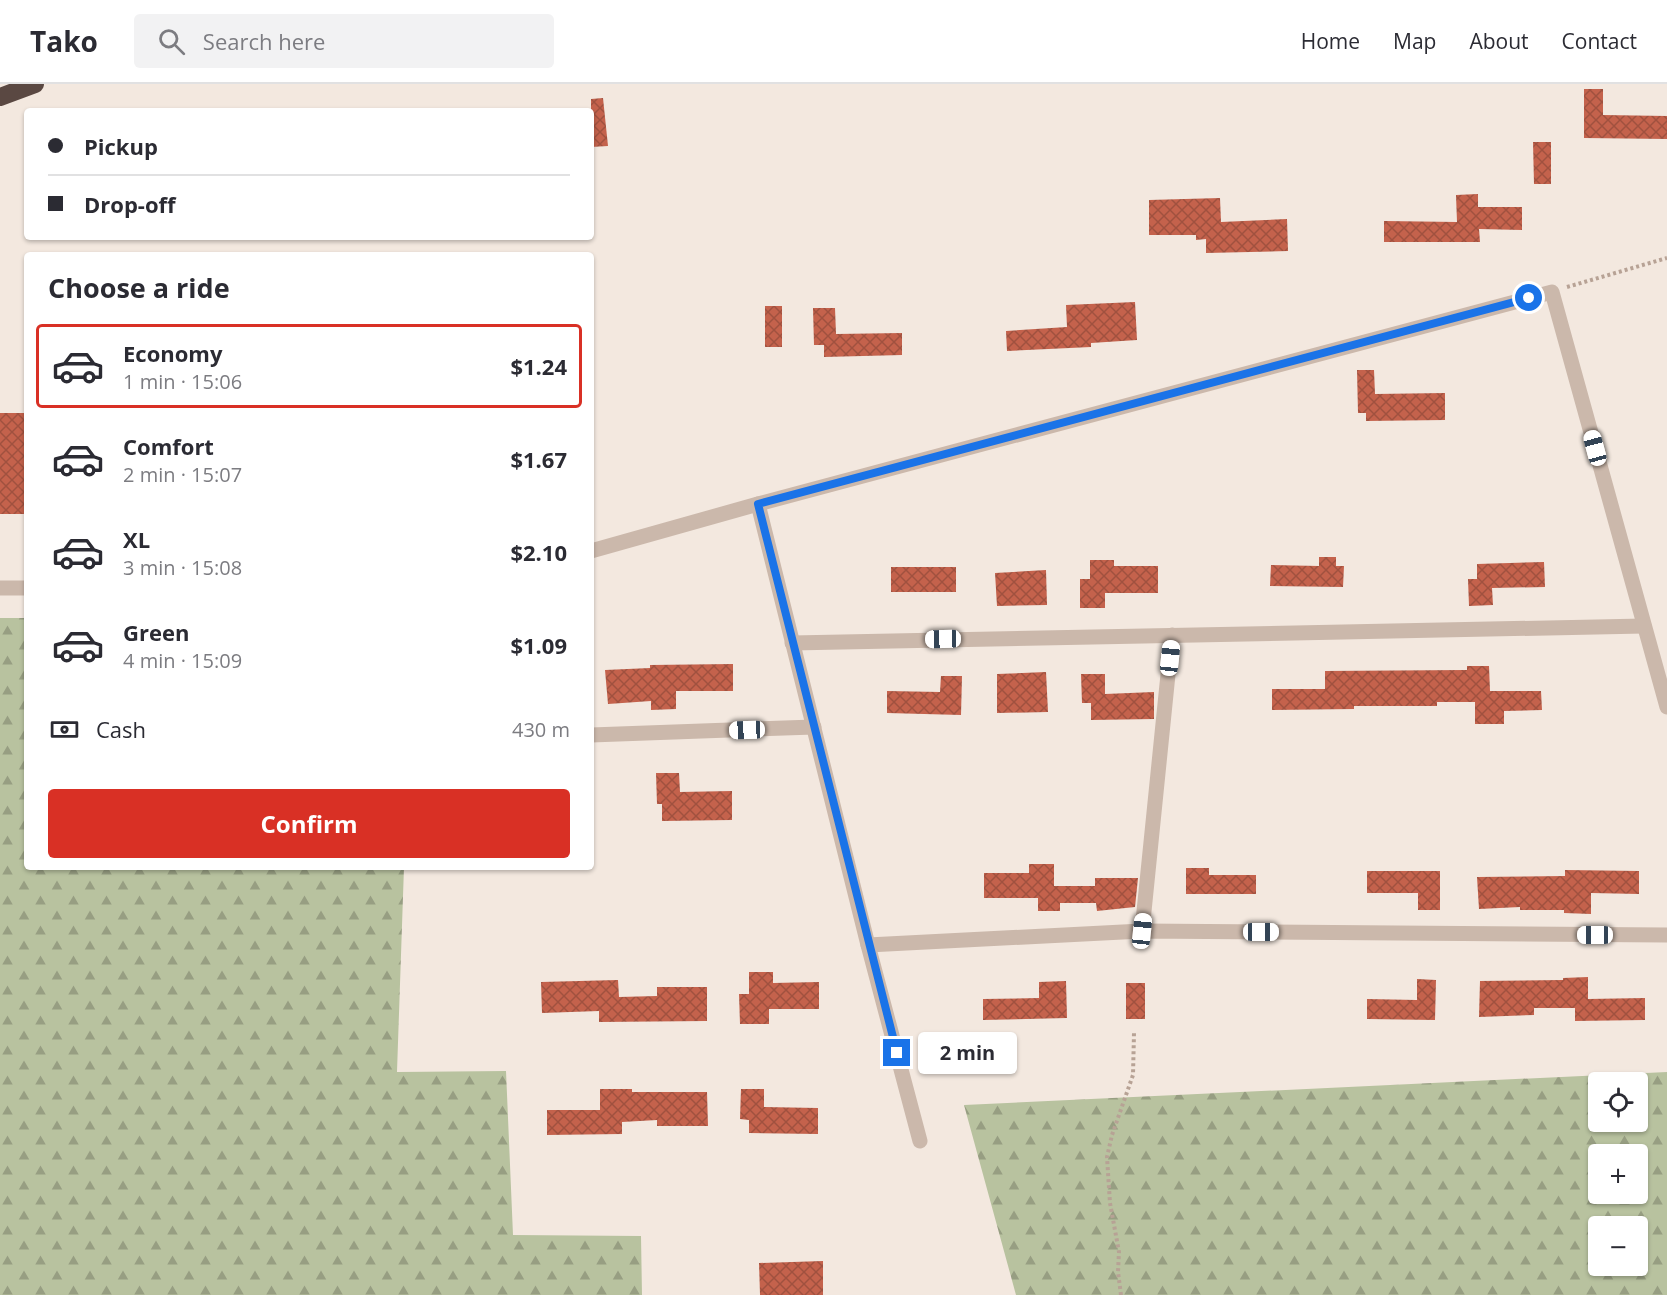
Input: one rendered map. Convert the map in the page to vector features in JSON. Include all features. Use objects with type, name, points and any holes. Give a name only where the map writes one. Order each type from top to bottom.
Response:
[{"type":"highway","points":[[0,97],[35,84]]},
{"type":"street","points":[[594,550],[758,504],[1552,292],[1667,707]]},
{"type":"street","points":[[758,504],[868,945],[920,1141]]},
{"type":"street","points":[[0,588],[24,588]]},
{"type":"street","points":[[792,643],[1644,626]]},
{"type":"street","points":[[1142,931],[1172,635]]},
{"type":"street","points":[[594,735],[814,728]]},
{"type":"street","points":[[868,945],[1142,931],[1667,935]]},
{"type":"path","points":[[1552,292],[1667,258]]},
{"type":"path","points":[[1121,1295],[1118,1272],[1119,1252],[1110,1203],[1107,1157],[1112,1135],[1133,1075],[1134,1033]]},
{"type":"green space","points":[[0,618],[24,618],[24,870],[404,870],[397,1072],[506,1071],[513,1235],[641,1236],[642,1295],[0,1295]]},
{"type":"green space","points":[[1667,1072],[1667,1295],[1016,1295],[964,1105],[1588,1076],[1588,1132],[1648,1132],[1648,1073]]},
{"type":"building","points":[[1584,89],[1603,89],[1603,115],[1667,116],[1667,139],[1584,138]]},
{"type":"building","points":[[603,98],[608,146],[594,147],[594,108],[591,108],[591,99]]},
{"type":"building","points":[[1533,142],[1551,142],[1551,184],[1534,184]]},
{"type":"building","points":[[1478,194],[1478,207],[1522,207],[1522,230],[1479,229],[1480,242],[1384,242],[1384,221],[1457,222],[1456,195]]},
{"type":"building","points":[[1220,198],[1221,222],[1287,219],[1288,251],[1206,253],[1206,239],[1196,240],[1196,235],[1149,235],[1149,200]]},
{"type":"building","points":[[1135,302],[1137,340],[1091,343],[1091,347],[1007,351],[1006,331],[1067,327],[1066,305]]},
{"type":"building","points":[[765,306],[782,306],[782,347],[765,347]]},
{"type":"building","points":[[813,308],[835,308],[836,334],[902,333],[902,355],[824,357],[824,345],[814,345]]},
{"type":"building","points":[[1357,370],[1374,370],[1375,394],[1445,393],[1445,420],[1366,421],[1366,413],[1358,413]]},
{"type":"building","points":[[0,413],[24,413],[24,514],[0,514]]},
{"type":"building","points":[[1319,557],[1336,557],[1336,566],[1344,566],[1343,587],[1270,586],[1271,565],[1319,566]]},
{"type":"building","points":[[1090,560],[1114,560],[1114,566],[1158,566],[1158,593],[1105,593],[1105,608],[1080,608],[1080,579],[1090,579]]},
{"type":"building","points":[[1544,562],[1545,587],[1492,588],[1493,605],[1469,606],[1468,579],[1477,579],[1477,564]]},
{"type":"building","points":[[891,567],[956,567],[956,592],[891,592]]},
{"type":"building","points":[[1046,570],[1047,605],[997,606],[995,573]]},
{"type":"building","points":[[733,664],[733,691],[676,691],[676,709],[651,710],[651,701],[608,704],[605,670],[650,668],[650,665]]},
{"type":"building","points":[[1467,666],[1489,666],[1490,691],[1541,691],[1542,710],[1504,711],[1504,724],[1475,724],[1475,702],[1437,702],[1437,706],[1354,706],[1354,709],[1272,710],[1272,689],[1325,689],[1325,671],[1467,670]]},
{"type":"building","points":[[1046,672],[1048,712],[997,713],[997,674]]},
{"type":"building","points":[[1081,674],[1105,674],[1105,694],[1154,692],[1154,719],[1091,720],[1091,703],[1082,703]]},
{"type":"building","points":[[941,676],[962,676],[961,715],[887,713],[887,691],[940,692]]},
{"type":"building","points":[[656,773],[679,773],[680,792],[732,791],[732,820],[662,821],[662,804],[657,804]]},
{"type":"building","points":[[1029,864],[1054,864],[1054,886],[1095,886],[1095,878],[1138,878],[1135,907],[1097,911],[1096,903],[1060,903],[1060,911],[1038,911],[1038,898],[984,898],[984,873],[1029,873]]},
{"type":"building","points":[[1186,868],[1209,868],[1209,875],[1256,875],[1256,894],[1186,894]]},
{"type":"building","points":[[1565,870],[1639,871],[1639,894],[1591,893],[1591,914],[1564,913],[1564,910],[1520,910],[1520,907],[1479,909],[1477,877],[1565,876]]},
{"type":"building","points":[[1367,871],[1440,871],[1440,910],[1418,910],[1418,893],[1367,893]]},
{"type":"building","points":[[749,972],[773,972],[773,983],[819,982],[819,1009],[769,1009],[769,1024],[740,1024],[739,994],[749,994]]},
{"type":"building","points":[[1588,977],[1588,999],[1645,998],[1645,1020],[1575,1021],[1575,1008],[1534,1008],[1534,1015],[1479,1017],[1480,981],[1563,980],[1563,978]]},
{"type":"building","points":[[1417,979],[1436,980],[1435,1020],[1367,1019],[1367,999],[1417,1000]]},
{"type":"building","points":[[618,980],[619,997],[657,996],[657,987],[707,987],[707,1021],[599,1022],[599,1011],[542,1013],[541,982]]},
{"type":"building","points":[[1066,981],[1067,1018],[983,1020],[983,999],[1039,998],[1039,982]]},
{"type":"building","points":[[1126,983],[1145,983],[1145,1019],[1126,1019]]},
{"type":"building","points":[[600,1089],[632,1089],[632,1092],[707,1092],[708,1126],[657,1126],[657,1120],[622,1122],[622,1134],[547,1135],[547,1110],[600,1110]]},
{"type":"building","points":[[741,1089],[764,1089],[764,1107],[818,1108],[818,1134],[749,1133],[749,1120],[740,1119]]},
{"type":"building","points":[[823,1261],[823,1295],[760,1295],[759,1263]]},
{"type":"route","points":[[897,1053],[758,504],[1529,298]]}]
